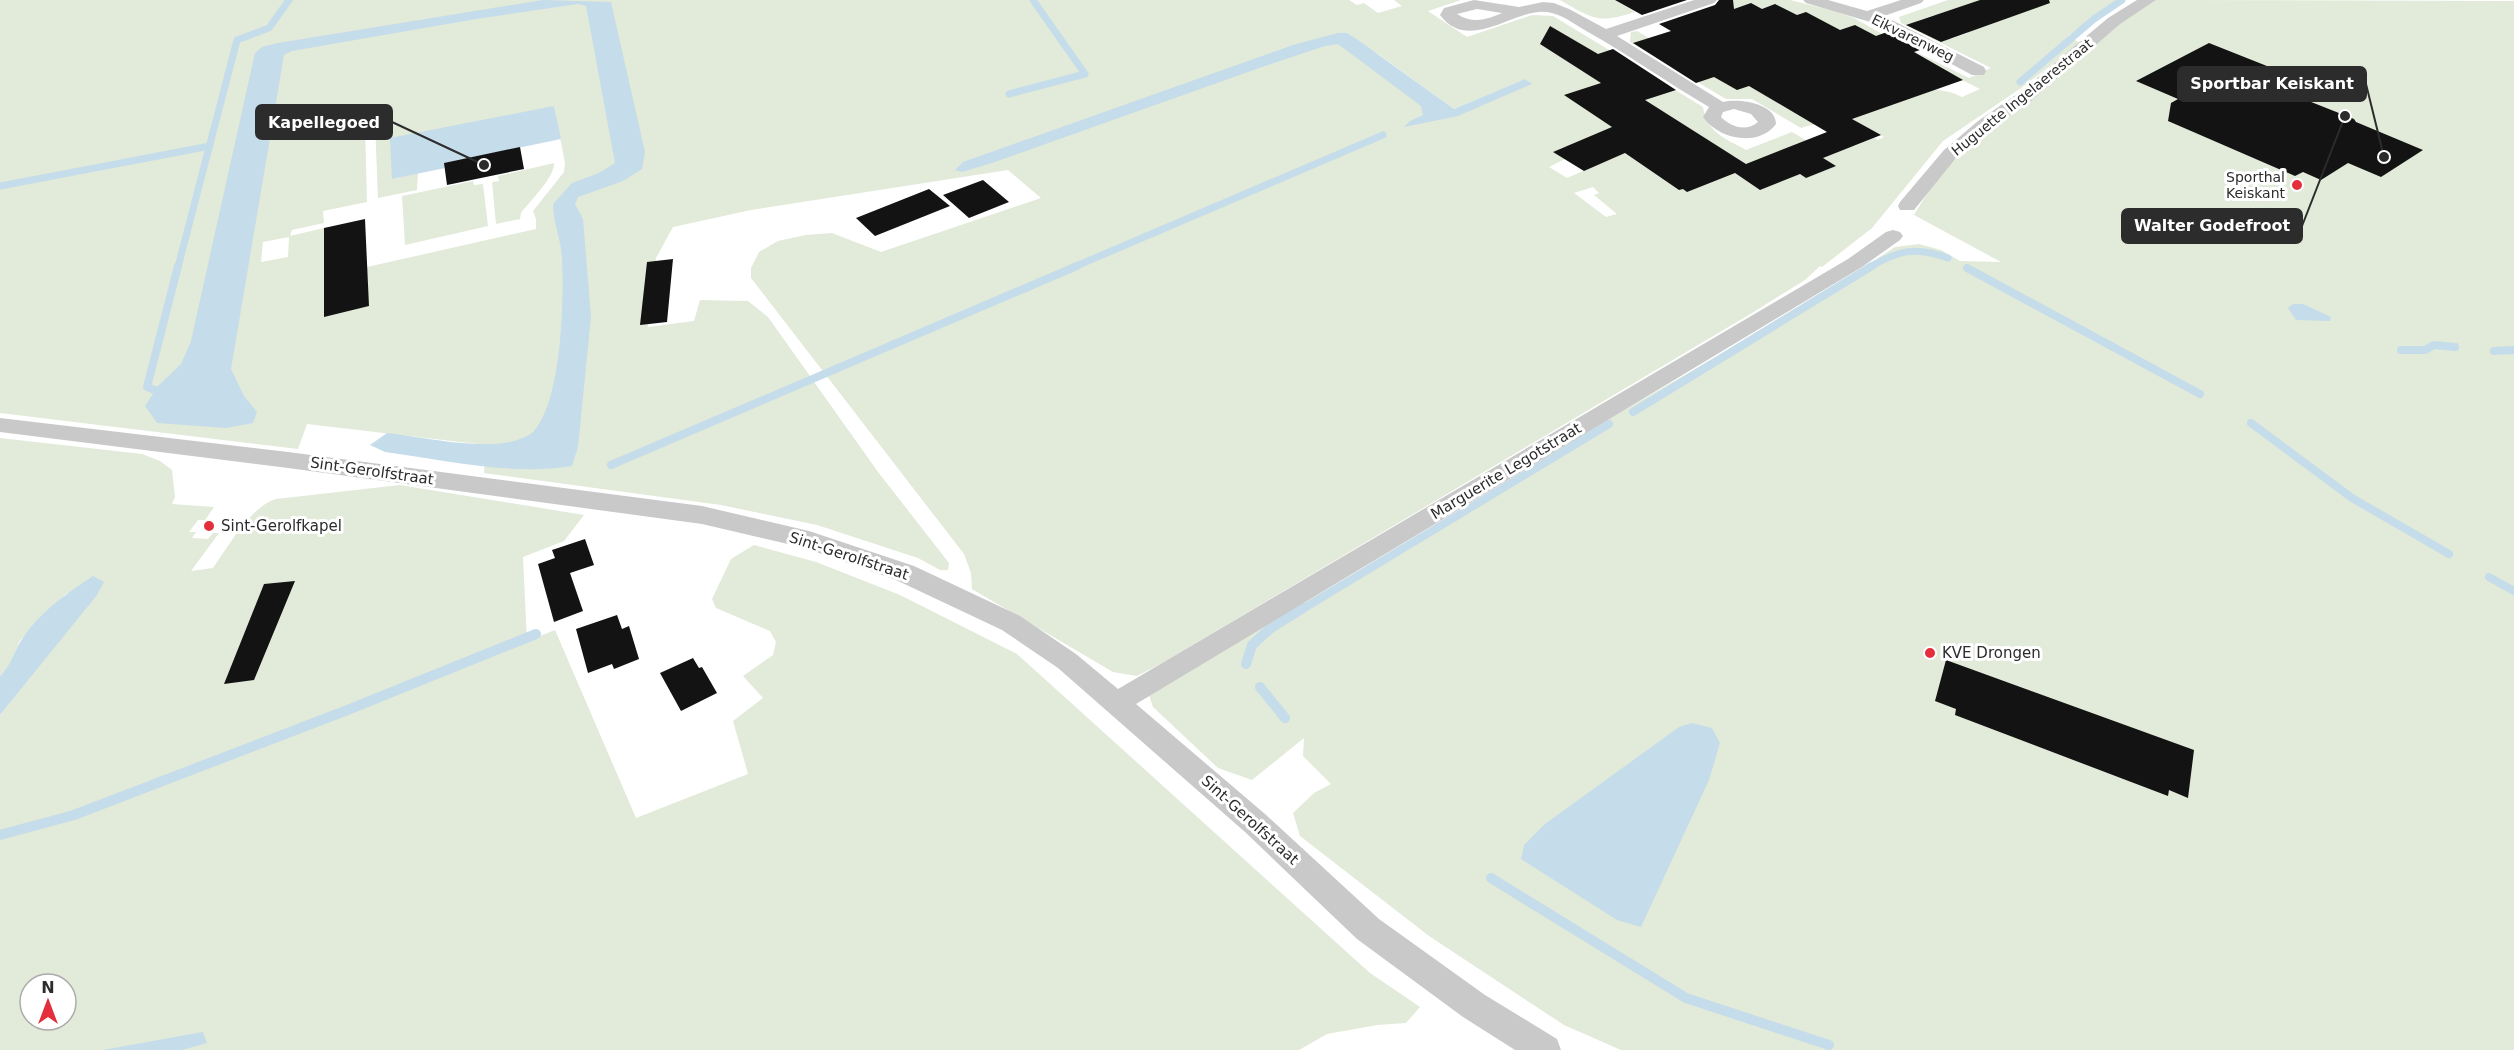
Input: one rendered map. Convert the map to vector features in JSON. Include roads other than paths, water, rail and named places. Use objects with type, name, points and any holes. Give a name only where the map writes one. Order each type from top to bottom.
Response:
[{"type":"street","points":[[1604,35],[1708,0]]},
{"type":"street","name":"Eikvarenweg","points":[[1811,0],[1869,16],[1978,71]]},
{"type":"street","points":[[1869,16],[1916,0]]},
{"type":"street","name":"Huguette Ingelaerestraat","points":[[1907,206],[1950,154],[1984,125],[2026,96],[2114,21],[2148,0]]},
{"type":"street","points":[[1521,12],[1547,6],[1557,9],[1604,35],[1720,107]]},
{"type":"street","name":"Marguerite Legotstraat","points":[[1116,703],[1855,263],[1893,236]]},
{"type":"street","name":"Sint-Gerolfstraat","points":[[0,425],[288,460],[702,515],[809,540],[905,573],[1011,623],[1067,661],[1255,823],[1368,929],[1474,1006],[1545,1050]]},
{"type":"water","points":[[543,0],[611,2],[645,152],[642,169],[623,181],[578,197],[575,204],[583,219],[591,317],[578,447],[572,466],[526,469],[478,466],[385,452],[370,445],[387,433],[468,443],[514,441],[534,431],[543,416],[556,373],[561,323],[562,258],[553,204],[572,183],[599,173],[615,163],[586,6],[578,4],[476,19],[292,51],[284,55],[231,369],[244,396],[257,412],[253,423],[226,428],[157,423],[145,406],[158,386],[181,364],[191,341],[255,53],[262,47],[278,43]]},
{"type":"water","points":[[1338,33],[1347,33],[1358,40],[1454,109],[1525,79],[1532,84],[1458,116],[1404,127],[1410,121],[1423,115],[1421,106],[1338,44],[1325,46],[1262,67],[992,163],[962,172],[955,170],[963,162],[1293,45]]},
{"type":"water","points":[[554,106],[561,139],[445,163],[445,168],[392,179],[390,138]]},
{"type":"water","points":[[2293,304],[2303,304],[2331,317],[2330,321],[2296,320],[2288,308]]},
{"type":"water","points":[[93,576],[104,582],[97,595],[0,715],[0,676],[7,668],[21,641],[44,613]]},
{"type":"water","points":[[1692,723],[1712,728],[1720,743],[1709,780],[1641,927],[1617,920],[1521,859],[1524,845],[1545,824],[1679,727]]},
{"type":"water","points":[[203,1032],[207,1043],[182,1050],[103,1050]]},
{"type":"waterway","points":[[209,146],[237,40],[269,28],[289,0]]},
{"type":"waterway","points":[[1009,94],[1085,74],[1033,0]]},
{"type":"waterway","points":[[2020,82],[2094,19],[2122,0]]},
{"type":"waterway","points":[[1074,267],[1383,135]]},
{"type":"waterway","points":[[0,186],[209,146]]},
{"type":"waterway","points":[[178,267],[209,146]]},
{"type":"waterway","points":[[1872,266],[1890,257],[1917,251],[1948,258]]},
{"type":"waterway","points":[[155,390],[147,387],[178,266]]},
{"type":"waterway","points":[[611,465],[1077,266]]},
{"type":"waterway","points":[[1633,412],[1872,266]]},
{"type":"waterway","points":[[1967,268],[2200,394]]},
{"type":"waterway","points":[[2401,350],[2425,350],[2434,345],[2455,347]]},
{"type":"waterway","points":[[2494,351],[2514,350]]},
{"type":"waterway","points":[[2251,423],[2352,498],[2449,554]]},
{"type":"waterway","points":[[1301,610],[1609,424]]},
{"type":"waterway","points":[[2489,577],[2514,591]]},
{"type":"waterway","points":[[1246,664],[1252,645],[1271,628],[1303,608]]},
{"type":"waterway","points":[[0,835],[74,815],[345,711],[536,634]]},
{"type":"waterway","points":[[1260,687],[1285,718]]},
{"type":"waterway","points":[[1491,878],[1686,998],[1829,1045]]},
{"type":"place","name":"Walter Godefroot","points":[[2345,116]]},
{"type":"place","name":"Sportbar Keiskant","points":[[2384,157]]},
{"type":"place","name":"Kapellegoed","points":[[484,165]]},
{"type":"place","name":"Sporthal Keiskant","points":[[2297,185]]},
{"type":"place","name":"Sint-Gerolfkapel","points":[[209,526]]},
{"type":"place","name":"KVE Drongen","points":[[1930,653]]}]
